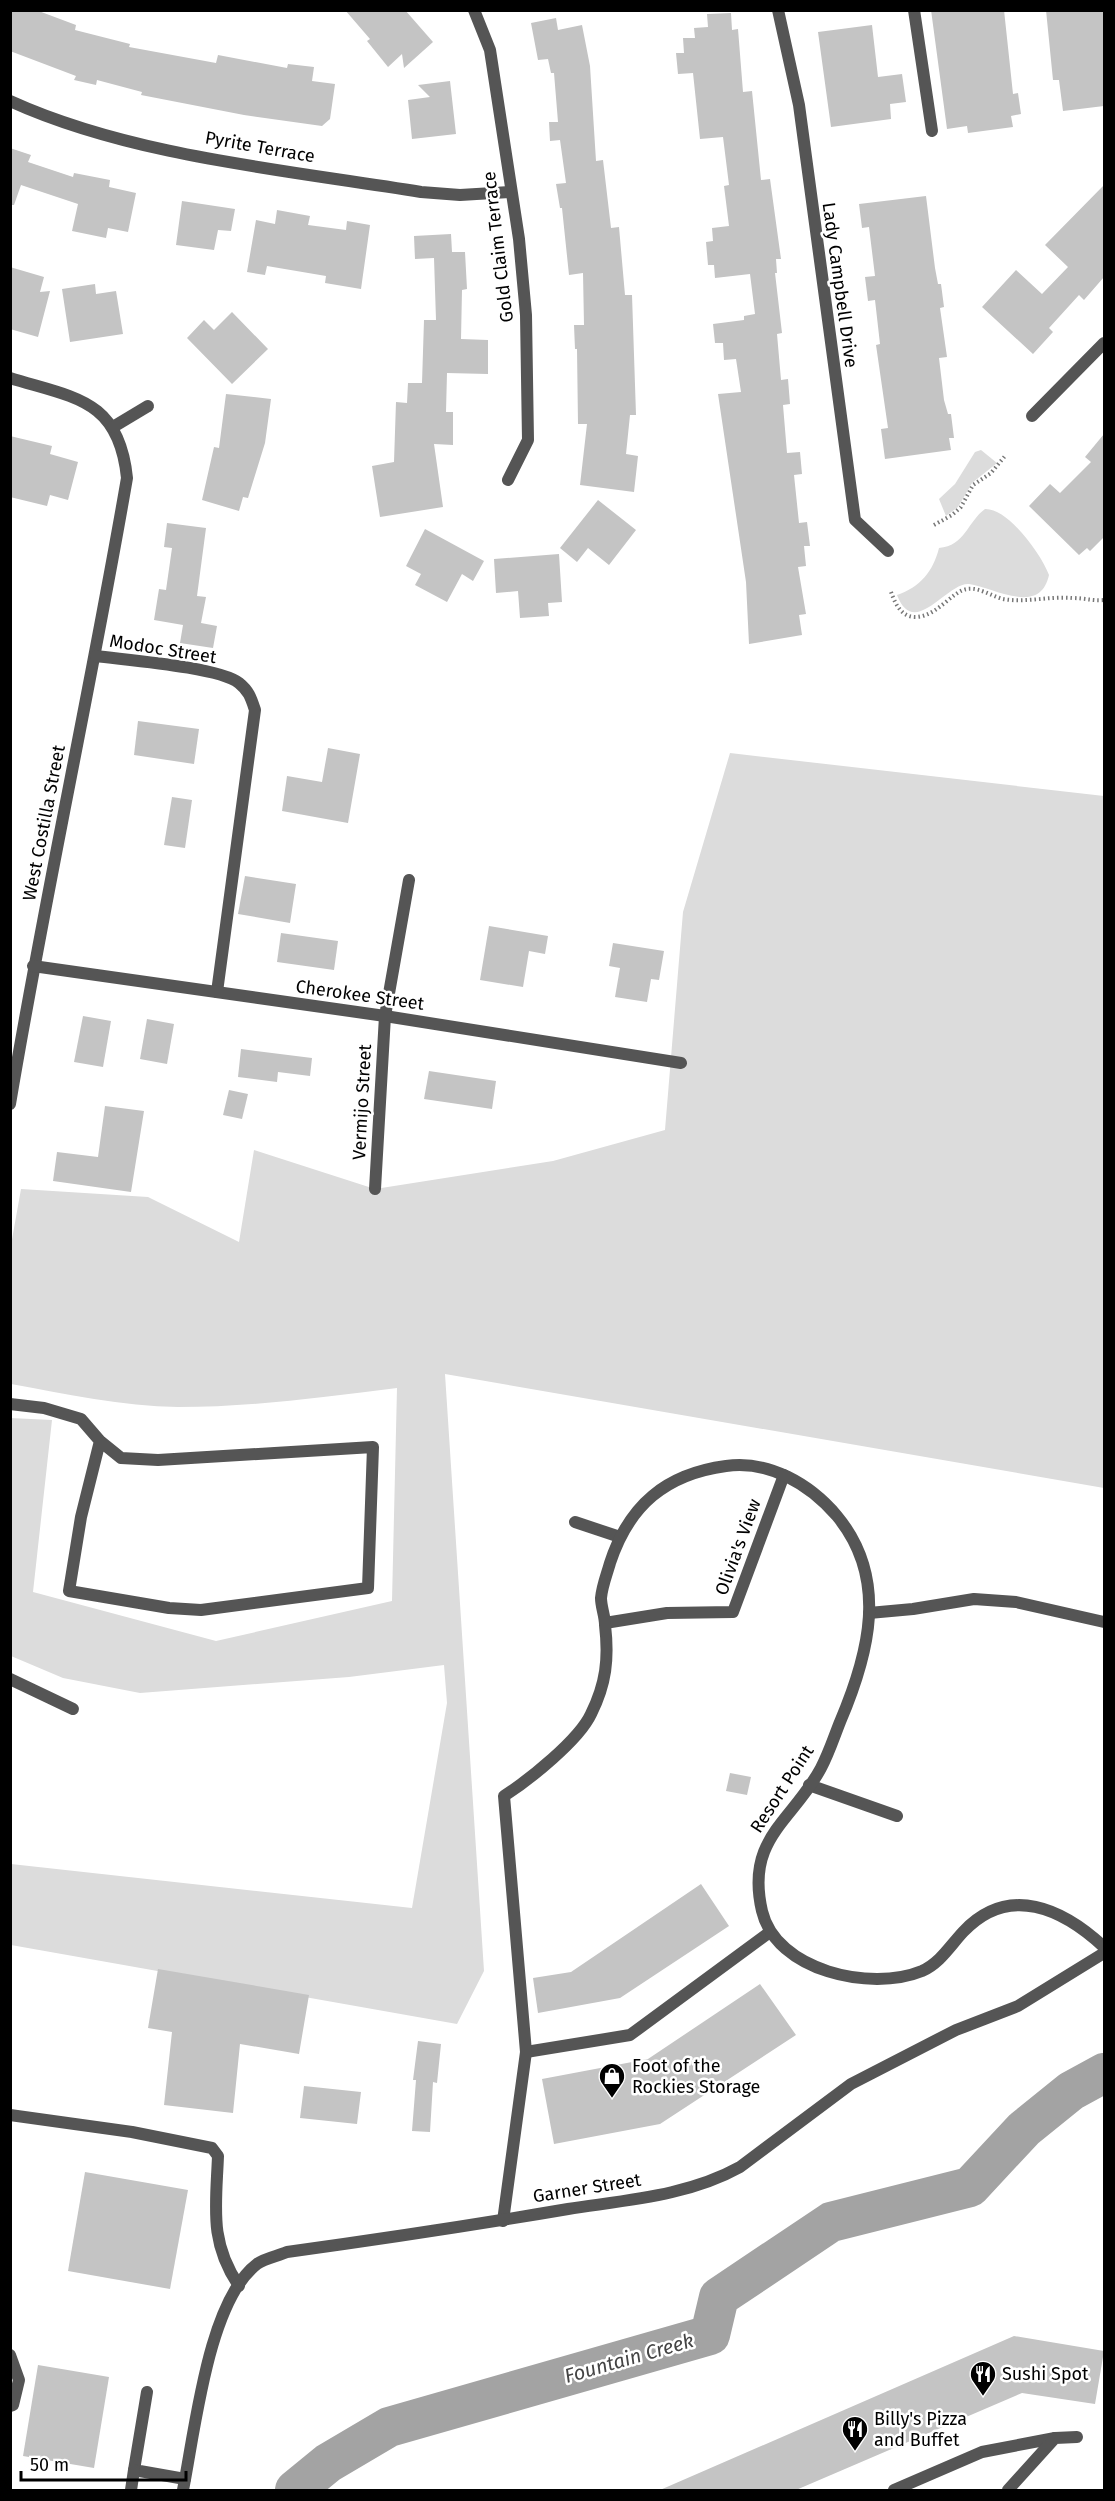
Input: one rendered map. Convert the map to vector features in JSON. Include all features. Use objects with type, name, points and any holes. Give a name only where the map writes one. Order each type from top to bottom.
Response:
[{"type":"street","name":"Gold Claim Terrace","points":[[474,10],[490,50],[519,239],[526,315],[528,440],[508,480]]},
{"type":"street","name":"Lady Campbell Drive","points":[[778,10],[799,105],[855,520],[888,551]]},
{"type":"street","points":[[914,10],[932,131]]},
{"type":"street","name":"Pyrite Terrace","points":[[10,101],[75,127],[141,144],[421,192],[460,195],[510,192]]},
{"type":"street","points":[[1032,416],[1104,343]]},
{"type":"street","name":"Modoc Street","points":[[10,378],[72,395],[93,406],[113,428],[124,451],[127,478],[96,656],[214,674],[237,681],[250,694],[255,710],[217,992]]},
{"type":"street","points":[[113,428],[148,406]]},
{"type":"street","name":"West Costilla Street","points":[[10,1104],[33,966],[96,656]]},
{"type":"street","name":"Vermijo Street","points":[[375,1190],[386,1016],[409,880]]},
{"type":"street","name":"Cherokee Street","points":[[33,966],[386,1016],[681,1063]]},
{"type":"street","points":[[10,1404],[44,1408],[81,1419],[100,1441],[121,1458],[158,1460],[373,1447],[368,1588],[201,1610],[169,1608],[69,1591],[81,1517],[100,1441]]},
{"type":"street","name":"Resort Point","points":[[503,2221],[526,2052],[504,1796],[553,1758],[589,1719],[604,1685],[608,1664],[601,1598],[605,1578],[620,1538],[645,1501],[668,1483],[690,1472],[738,1464],[764,1467],[784,1475],[807,1488],[827,1504],[851,1533],[869,1594],[869,1613],[860,1674],[821,1768],[778,1824],[765,1848],[758,1878],[762,1913],[770,1932]]},
{"type":"street","name":"Olivia's View","points":[[605,1623],[667,1613],[733,1612],[784,1475]]},
{"type":"street","points":[[575,1522],[620,1538]]},
{"type":"street","points":[[869,1613],[913,1610],[974,1599],[1016,1602],[1104,1622]]},
{"type":"street","points":[[10,1679],[73,1709]]},
{"type":"street","points":[[809,1785],[897,1816]]},
{"type":"street","points":[[526,2052],[630,2035],[770,1932],[772,1937],[807,1963],[834,1973],[888,1980],[926,1969],[940,1959],[964,1930],[981,1916],[1015,1906],[1051,1909],[1081,1925],[1104,1947]]},
{"type":"street","name":"Garner Street","points":[[184,2485],[215,2330],[239,2286],[258,2264],[287,2252],[503,2221],[684,2190],[722,2178],[851,2084],[956,2030],[1018,2006],[1104,1953]]},
{"type":"street","points":[[10,2115],[132,2132],[212,2148],[218,2156],[215,2228],[224,2265],[239,2286]]},
{"type":"street","points":[[10,2355],[19,2380],[14,2405],[10,2406]]},
{"type":"street","points":[[130,2490],[147,2392]]},
{"type":"street","points":[[894,2490],[982,2452],[1055,2438],[1077,2437]]},
{"type":"street","points":[[1008,2490],[1055,2438]]},
{"type":"street","points":[[134,2470],[184,2485]]},
{"type":"path","points":[[934,525],[962,507],[973,485],[991,473],[1005,456]]},
{"type":"path","points":[[891,592],[895,604],[904,613],[914,617],[933,611],[962,590],[970,589],[1005,599],[1073,598],[1090,602],[1104,600]]},
{"type":"shaded area","points":[[981,450],[997,463],[972,483],[958,507],[946,516],[939,499],[955,484],[975,452]]},
{"type":"shaded area","points":[[985,509],[1004,516],[1023,534],[1049,575],[1044,588],[1036,595],[1026,597],[1002,594],[969,584],[951,591],[921,611],[912,612],[904,607],[897,595],[919,583],[933,564],[939,548],[955,543]]},
{"type":"shaded area","points":[[730,753],[1104,796],[1104,1488],[445,1374],[484,1971],[457,2024],[11,1945],[11,1864],[412,1908],[447,1703],[444,1665],[349,1677],[140,1693],[63,1678],[11,1656],[10,1418],[52,1420],[33,1592],[216,1641],[392,1601],[397,1388],[261,1403],[178,1407],[115,1402],[11,1384],[11,1245],[21,1189],[148,1197],[239,1242],[254,1150],[375,1189],[553,1161],[665,1130],[683,912]]},
{"type":"building","points":[[10,10],[36,10],[76,25],[75,30],[130,44],[129,47],[216,63],[218,55],[287,68],[288,64],[314,67],[312,81],[335,84],[330,119],[322,126],[244,115],[141,95],[142,92],[97,80],[96,85],[74,80],[76,76],[10,51]]},
{"type":"building","points":[[345,10],[405,10],[433,42],[404,68],[402,54],[388,67],[367,41],[370,39]]},
{"type":"building","points":[[931,10],[1004,10],[1013,94],[1018,93],[1021,114],[1011,116],[1013,127],[968,133],[967,126],[947,129]]},
{"type":"building","points":[[1046,10],[1104,10],[1104,106],[1063,111],[1059,80],[1053,80]]},
{"type":"building","points":[[731,13],[732,30],[738,29],[743,92],[752,91],[761,180],[770,179],[781,259],[776,259],[777,273],[775,273],[782,333],[777,334],[781,380],[788,379],[790,404],[783,405],[787,453],[800,452],[802,474],[794,475],[799,523],[807,522],[810,546],[804,546],[806,566],[798,567],[806,614],[799,615],[802,635],[749,644],[746,582],[718,394],[741,392],[736,359],[724,360],[723,343],[715,343],[713,324],[744,320],[744,316],[755,314],[750,274],[715,278],[714,265],[708,265],[706,242],[713,241],[712,228],[729,226],[724,186],[729,185],[723,137],[700,139],[693,73],[678,74],[676,53],[684,53],[683,38],[695,38],[694,28],[708,27],[707,14]]},
{"type":"building","points":[[556,18],[558,30],[582,25],[590,66],[596,161],[603,160],[611,228],[619,227],[625,295],[632,295],[636,415],[630,415],[626,454],[638,456],[634,492],[580,485],[587,424],[578,424],[577,349],[575,349],[574,325],[584,325],[583,273],[569,275],[562,208],[560,208],[556,184],[566,183],[560,140],[550,141],[549,122],[558,122],[554,73],[551,73],[548,59],[538,60],[531,23]]},
{"type":"building","points":[[872,25],[878,77],[902,74],[906,102],[890,104],[891,119],[831,127],[818,32]]},
{"type":"building","points":[[450,81],[456,134],[412,139],[408,100],[430,97],[418,85]]},
{"type":"building","points":[[10,148],[31,155],[28,162],[73,177],[74,173],[110,180],[109,187],[136,193],[128,232],[108,228],[106,238],[72,231],[78,204],[21,185],[14,205],[10,205]]},
{"type":"building","points":[[1104,185],[1104,277],[1084,300],[1079,295],[1049,328],[1053,332],[1033,354],[982,307],[1016,270],[1042,294],[1068,267],[1045,245]]},
{"type":"building","points":[[926,196],[935,268],[938,284],[941,284],[944,307],[940,308],[947,357],[939,358],[944,400],[948,414],[951,414],[954,438],[949,438],[951,450],[885,459],[881,429],[888,428],[876,345],[880,344],[875,300],[868,301],[865,277],[875,276],[869,227],[862,228],[859,204]]},
{"type":"building","points":[[182,201],[235,209],[231,231],[218,230],[214,250],[176,245]]},
{"type":"building","points":[[277,210],[310,216],[308,225],[346,230],[347,221],[370,225],[361,289],[325,283],[326,276],[267,266],[265,275],[247,272],[256,220],[275,224]]},
{"type":"building","points":[[451,234],[452,252],[465,252],[467,289],[462,290],[461,339],[488,340],[488,374],[447,373],[446,412],[453,412],[453,445],[434,444],[443,507],[380,517],[372,466],[394,462],[396,402],[407,403],[408,383],[422,383],[424,320],[436,320],[434,258],[415,259],[414,236]]},
{"type":"building","points":[[10,267],[44,277],[40,292],[50,291],[38,337],[10,329]]},
{"type":"building","points":[[95,284],[96,294],[116,291],[123,334],[70,342],[62,289]]},
{"type":"building","points":[[232,312],[268,349],[232,384],[187,338],[204,320],[214,330]]},
{"type":"building","points":[[226,394],[271,399],[265,443],[248,498],[243,497],[239,511],[202,500],[214,447],[219,448]]},
{"type":"building","points":[[1104,434],[1104,537],[1090,551],[1087,548],[1079,555],[1029,506],[1050,484],[1060,493],[1091,462],[1085,457]]},
{"type":"building","points":[[10,436],[52,446],[50,454],[78,462],[68,500],[50,495],[47,506],[10,497]]},
{"type":"building","points":[[598,500],[636,530],[609,565],[588,548],[577,562],[560,548]]},
{"type":"building","points":[[167,523],[206,528],[197,596],[206,597],[201,623],[217,626],[213,648],[180,643],[183,625],[154,620],[159,589],[166,590],[172,548],[164,547]]},
{"type":"building","points":[[425,529],[484,561],[473,581],[462,574],[447,602],[415,585],[421,574],[406,566]]},
{"type":"building","points":[[559,554],[562,602],[548,603],[549,616],[520,618],[518,591],[496,593],[494,559]]},
{"type":"building","points":[[138,721],[199,729],[194,764],[134,755]]},
{"type":"building","points":[[328,748],[360,754],[348,823],[282,811],[287,776],[322,782]]},
{"type":"building","points":[[172,797],[192,800],[185,848],[164,845]]},
{"type":"building","points":[[245,876],[296,884],[290,923],[238,914]]},
{"type":"building","points":[[489,926],[548,936],[545,954],[529,951],[523,987],[480,980]]},
{"type":"building","points":[[281,933],[338,941],[334,970],[277,962]]},
{"type":"building","points":[[613,943],[664,951],[659,980],[651,979],[647,1002],[615,997],[620,968],[609,966]]},
{"type":"building","points":[[83,1016],[111,1021],[103,1067],[74,1062]]},
{"type":"building","points":[[147,1019],[174,1024],[167,1064],[140,1059]]},
{"type":"building","points":[[241,1049],[312,1058],[310,1076],[278,1072],[277,1082],[238,1077]]},
{"type":"building","points":[[429,1071],[496,1081],[492,1109],[424,1099]]},
{"type":"building","points":[[229,1090],[248,1094],[242,1119],[223,1115]]},
{"type":"building","points":[[105,1106],[144,1111],[131,1192],[53,1181],[57,1152],[98,1157]]},
{"type":"building","points":[[730,1773],[751,1777],[747,1795],[726,1791]]},
{"type":"building","points":[[701,1884],[729,1926],[620,1998],[538,2013],[533,1978],[571,1972]]},
{"type":"building","points":[[158,1969],[309,1995],[299,2054],[240,2044],[233,2113],[164,2105],[172,2032],[148,2028]]},
{"type":"building","points":[[760,1984],[796,2035],[660,2124],[554,2144],[542,2079],[648,2059]]},
{"type":"building","points":[[418,2041],[441,2044],[437,2083],[433,2082],[430,2132],[412,2131],[416,2080],[413,2080]]},
{"type":"building","points":[[304,2086],[361,2092],[357,2124],[300,2118]]},
{"type":"building","points":[[85,2172],[188,2190],[170,2289],[68,2271]]},
{"type":"building","points":[[1014,2336],[1104,2351],[1095,2404],[1022,2393],[796,2490],[660,2490]]},
{"type":"building","points":[[38,2365],[109,2377],[94,2468],[23,2456]]},
{"type":"waterway","name":"Fountain Creek","points":[[295,2490],[328,2463],[389,2427],[710,2335],[719,2297],[831,2222],[970,2187],[1024,2129],[1071,2091],[1104,2073]]},
{"type":"place","name":"Foot of the Rockies Storage","points":[[612,2099]]},
{"type":"place","name":"Sushi Spot","points":[[983,2397]]},
{"type":"place","name":"Billy's Pizza and Buffet","points":[[855,2452]]}]
